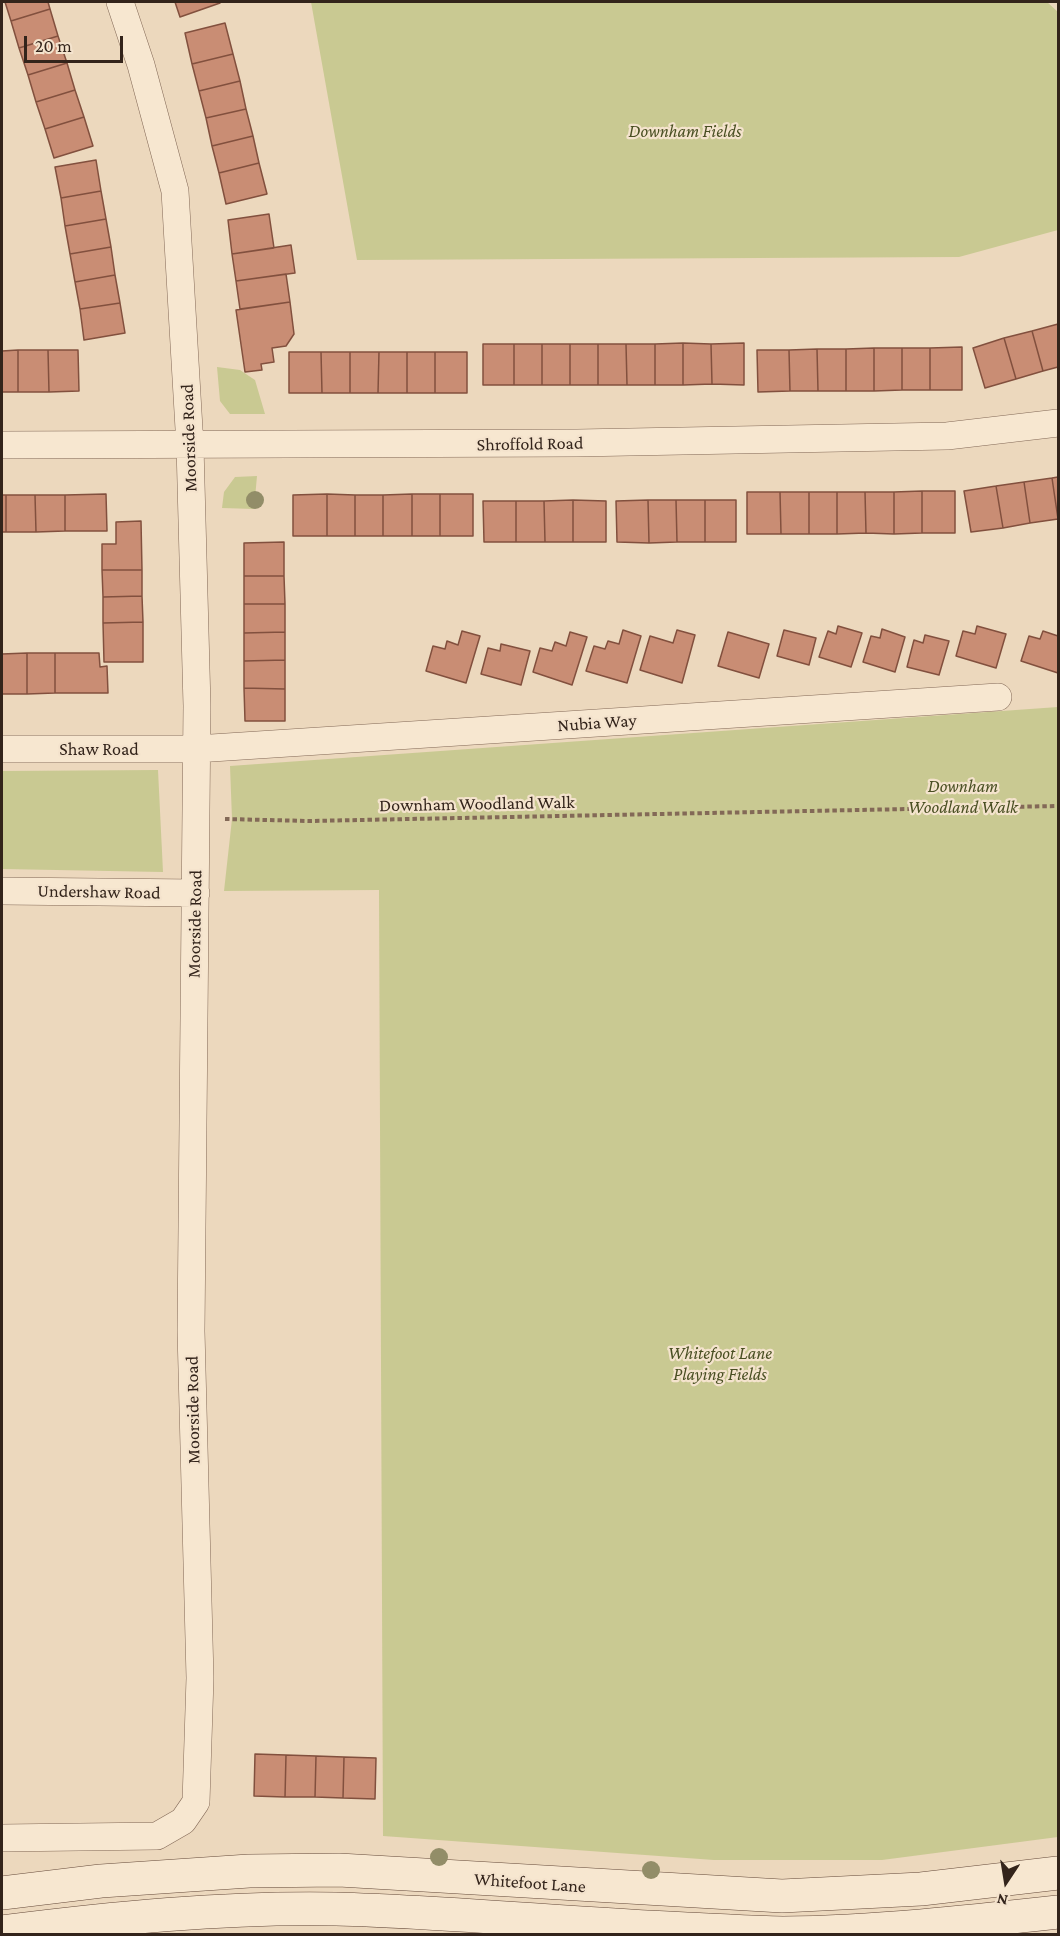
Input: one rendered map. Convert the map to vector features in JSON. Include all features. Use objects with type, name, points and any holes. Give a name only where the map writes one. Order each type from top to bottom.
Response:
[{"type":"street","name":"Moorside Road","points":[[2,1838],[157,1836],[183,1821],[196,1802],[200,1678],[191,1330],[196,748],[190,446],[175,191],[141,65],[120,2]]},
{"type":"street","name":"Shroffold Road","points":[[2,445],[578,443],[947,436],[1059,423]]},
{"type":"street","name":"Nubia Way","points":[[196,748],[998,698]]},
{"type":"street","name":"Shaw Road","points":[[2,749],[196,748]]},
{"type":"street","name":"Undershaw Road","points":[[2,891],[196,893]]},
{"type":"street","name":"Whitefoot Lane","points":[[2,1893],[101,1881],[249,1871],[339,1870],[782,1896],[921,1889],[1059,1873]]},
{"type":"street","name":"Whitefoot Lane","points":[[2,1932],[103,1919],[335,1909],[781,1933],[922,1927],[1059,1912]]},
{"type":"path","name":"Downham Woodland Walk","points":[[219,819],[309,821],[1059,806]]},
{"type":"green space","name":"Downham Fields","points":[[311,2],[1047,2],[1058,12],[1058,230],[959,257],[357,260]]},
{"type":"green space","points":[[217,367],[240,370],[255,380],[265,414],[230,414],[220,401]]},
{"type":"green space","points":[[257,476],[254,509],[222,508],[224,492],[235,477]]},
{"type":"green space","name":"Whitefoot Lane Playing Fields","points":[[1058,707],[1058,1837],[882,1860],[714,1860],[383,1836],[379,890],[224,891],[232,819],[230,766]]},
{"type":"green space","points":[[158,770],[163,872],[2,869],[2,771]]},
{"type":"building","points":[[5,2],[48,2],[50,9],[11,21]]},
{"type":"building","points":[[175,2],[220,2],[220,3],[180,17]]},
{"type":"building","points":[[50,9],[58,36],[19,48],[11,21]]},
{"type":"building","points":[[225,23],[233,54],[192,64],[185,33]]},
{"type":"building","points":[[58,36],[67,63],[28,75],[19,48]]},
{"type":"building","points":[[233,54],[240,81],[199,91],[192,64]]},
{"type":"building","points":[[67,63],[75,90],[36,102],[28,75]]},
{"type":"building","points":[[240,81],[246,109],[206,118],[199,91]]},
{"type":"building","points":[[75,90],[84,117],[45,129],[36,102]]},
{"type":"building","points":[[246,109],[253,136],[212,146],[206,118]]},
{"type":"building","points":[[84,117],[93,146],[54,158],[45,129]]},
{"type":"building","points":[[253,136],[259,163],[219,173],[212,146]]},
{"type":"building","points":[[96,160],[101,191],[61,198],[55,167]]},
{"type":"building","points":[[259,163],[267,194],[226,204],[219,173]]},
{"type":"building","points":[[101,191],[106,219],[65,226],[61,198]]},
{"type":"building","points":[[269,214],[274,248],[232,254],[228,220]]},
{"type":"building","points":[[106,219],[111,247],[70,254],[65,226]]},
{"type":"building","points":[[291,245],[295,273],[236,281],[232,254]]},
{"type":"building","points":[[111,247],[115,275],[75,282],[70,254]]},
{"type":"building","points":[[286,274],[290,302],[240,309],[236,281]]},
{"type":"building","points":[[115,275],[120,303],[80,309],[75,282]]},
{"type":"building","points":[[290,302],[294,334],[286,346],[272,348],[274,362],[261,364],[262,370],[245,372],[236,310]]},
{"type":"building","points":[[120,303],[125,333],[84,340],[80,309]]},
{"type":"building","points":[[1058,324],[1058,367],[1043,371],[1032,331]]},
{"type":"building","points":[[1032,331],[1043,371],[1016,379],[1004,338]]},
{"type":"building","points":[[1004,338],[1016,379],[985,388],[973,348]]},
{"type":"building","points":[[683,343],[683,385],[655,385],[655,344]]},
{"type":"building","points":[[683,343],[711,344],[712,384],[683,385]]},
{"type":"building","points":[[744,343],[744,385],[712,384],[711,344]]},
{"type":"building","points":[[483,344],[514,344],[514,385],[483,385]]},
{"type":"building","points":[[514,344],[542,344],[542,385],[514,385]]},
{"type":"building","points":[[542,344],[570,344],[570,385],[542,385]]},
{"type":"building","points":[[570,344],[598,344],[598,385],[570,385]]},
{"type":"building","points":[[598,344],[626,344],[627,385],[598,385]]},
{"type":"building","points":[[626,344],[655,344],[655,385],[627,385]]},
{"type":"building","points":[[962,347],[962,390],[930,390],[930,348]]},
{"type":"building","points":[[874,348],[874,391],[846,391],[846,349]]},
{"type":"building","points":[[874,348],[902,348],[902,390],[874,391]]},
{"type":"building","points":[[902,348],[930,348],[930,390],[902,390]]},
{"type":"building","points":[[817,349],[818,391],[790,391],[789,350]]},
{"type":"building","points":[[817,349],[846,349],[846,391],[818,391]]},
{"type":"building","points":[[18,350],[18,392],[2,392],[2,351]]},
{"type":"building","points":[[18,350],[48,350],[49,392],[18,392]]},
{"type":"building","points":[[48,350],[78,350],[79,391],[49,392]]},
{"type":"building","points":[[757,350],[789,350],[790,391],[758,392]]},
{"type":"building","points":[[289,352],[321,352],[322,393],[289,393]]},
{"type":"building","points":[[321,352],[350,352],[350,393],[322,393]]},
{"type":"building","points":[[350,352],[379,352],[378,393],[350,393]]},
{"type":"building","points":[[379,352],[407,352],[407,393],[378,393]]},
{"type":"building","points":[[407,352],[435,352],[435,393],[407,393]]},
{"type":"building","points":[[435,352],[467,352],[467,393],[435,393]]},
{"type":"building","points":[[1058,477],[1058,519],[1052,478]]},
{"type":"building","points":[[1052,478],[1058,519],[1030,523],[1024,482]]},
{"type":"building","points":[[1024,482],[1030,523],[1003,528],[996,486]]},
{"type":"building","points":[[996,486],[1003,528],[971,532],[964,491]]},
{"type":"building","points":[[922,491],[955,491],[955,533],[922,533]]},
{"type":"building","points":[[922,491],[922,533],[894,534],[894,492]]},
{"type":"building","points":[[747,492],[780,492],[781,534],[747,534]]},
{"type":"building","points":[[780,492],[809,492],[809,534],[781,534]]},
{"type":"building","points":[[809,492],[837,492],[837,534],[809,534]]},
{"type":"building","points":[[837,492],[865,492],[866,533],[837,534]]},
{"type":"building","points":[[865,492],[894,492],[894,534],[866,533]]},
{"type":"building","points":[[106,494],[107,531],[65,531],[65,495]]},
{"type":"building","points":[[327,494],[327,536],[293,536],[293,495]]},
{"type":"building","points":[[327,494],[355,495],[355,536],[327,536]]},
{"type":"building","points":[[412,494],[440,494],[440,536],[412,536]]},
{"type":"building","points":[[412,494],[412,536],[383,536],[383,495]]},
{"type":"building","points":[[440,494],[473,494],[473,536],[440,536]]},
{"type":"building","points":[[2,495],[6,495],[6,532],[2,532]]},
{"type":"building","points":[[6,495],[35,495],[36,532],[6,532]]},
{"type":"building","points":[[35,495],[65,495],[65,531],[36,532]]},
{"type":"building","points":[[355,495],[383,495],[383,536],[355,536]]},
{"type":"building","points":[[573,500],[606,501],[606,542],[573,542]]},
{"type":"building","points":[[573,500],[573,542],[545,542],[544,501]]},
{"type":"building","points":[[648,500],[649,543],[617,542],[616,501]]},
{"type":"building","points":[[648,500],[676,500],[677,542],[649,543]]},
{"type":"building","points":[[676,500],[705,500],[705,542],[677,542]]},
{"type":"building","points":[[705,500],[736,500],[736,542],[705,542]]},
{"type":"building","points":[[483,501],[516,501],[516,542],[484,542]]},
{"type":"building","points":[[516,501],[544,501],[545,542],[516,542]]},
{"type":"building","points":[[141,521],[142,570],[102,570],[102,544],[116,544],[116,522]]},
{"type":"building","points":[[284,542],[284,576],[244,576],[244,543]]},
{"type":"building","points":[[102,570],[142,570],[142,596],[103,597]]},
{"type":"building","points":[[244,576],[284,576],[285,604],[244,604]]},
{"type":"building","points":[[142,596],[143,622],[103,623],[103,597]]},
{"type":"building","points":[[244,604],[285,604],[285,632],[244,633]]},
{"type":"building","points":[[143,622],[143,662],[104,662],[103,623]]},
{"type":"building","points":[[838,626],[862,633],[851,667],[819,657],[828,631],[836,634]]},
{"type":"building","points":[[977,626],[1006,634],[996,668],[956,656],[963,631],[975,634]]},
{"type":"building","points":[[882,629],[905,637],[895,672],[863,662],[871,636],[880,638]]},
{"type":"building","points":[[623,630],[641,636],[627,683],[586,671],[594,646],[605,649],[608,641],[619,644]]},
{"type":"building","points":[[677,630],[695,635],[682,683],[640,670],[650,636],[673,643]]},
{"type":"building","points":[[784,630],[816,638],[809,665],[777,656]]},
{"type":"building","points":[[462,631],[480,636],[466,683],[426,671],[433,646],[445,649],[447,641],[458,645]]},
{"type":"building","points":[[1043,631],[1058,636],[1058,673],[1021,661],[1029,636],[1040,639]]},
{"type":"building","points":[[285,632],[285,660],[244,661],[244,633]]},
{"type":"building","points":[[570,632],[587,637],[572,685],[533,672],[540,648],[552,651],[555,642],[566,646]]},
{"type":"building","points":[[728,632],[769,644],[759,678],[718,666]]},
{"type":"building","points":[[925,635],[949,641],[939,675],[907,667],[914,640],[923,643]]},
{"type":"building","points":[[501,644],[530,651],[521,685],[481,674],[488,648],[500,651]]},
{"type":"building","points":[[27,653],[27,694],[2,694],[2,654]]},
{"type":"building","points":[[27,653],[55,653],[55,693],[27,694]]},
{"type":"building","points":[[55,653],[99,653],[100,667],[107,666],[108,693],[55,693]]},
{"type":"building","points":[[285,660],[285,689],[244,688],[244,661]]},
{"type":"building","points":[[244,688],[285,689],[285,721],[245,721]]},
{"type":"building","points":[[255,1754],[286,1755],[285,1797],[254,1796]]},
{"type":"building","points":[[286,1755],[316,1756],[315,1797],[285,1797]]},
{"type":"building","points":[[316,1756],[344,1757],[343,1798],[315,1797]]},
{"type":"building","points":[[344,1757],[376,1758],[375,1799],[343,1798]]}]
